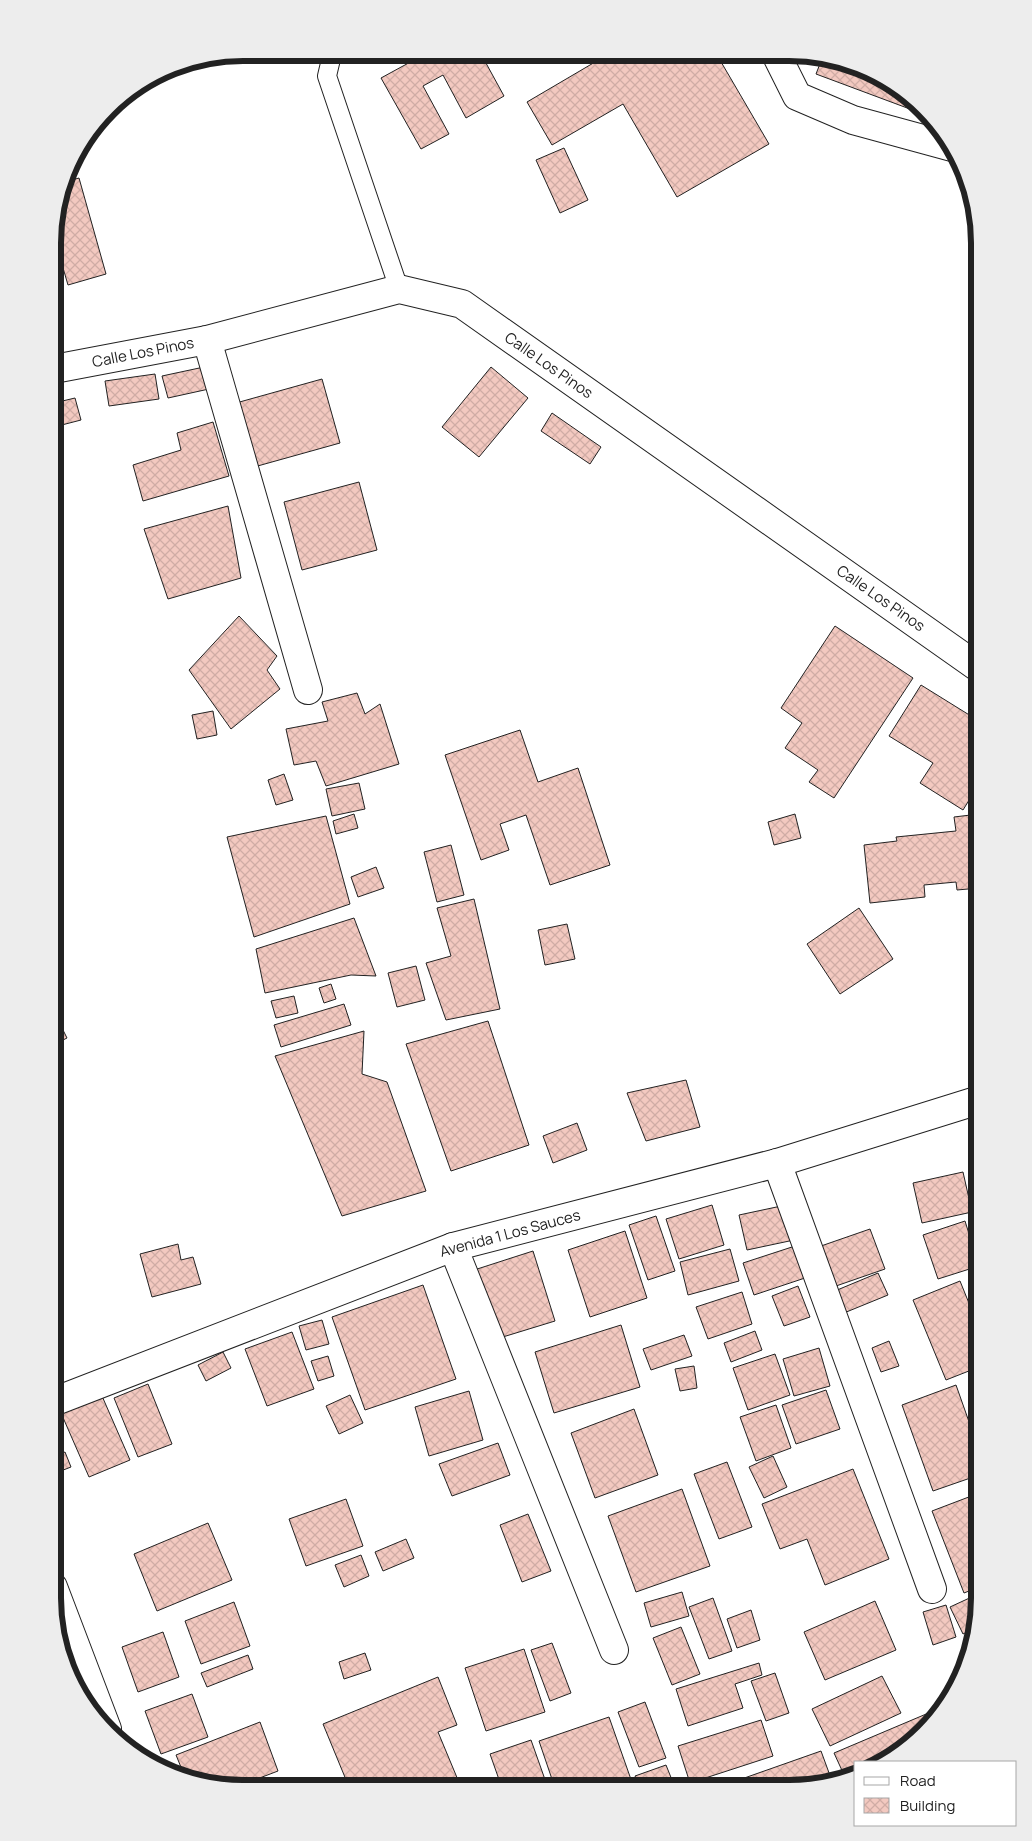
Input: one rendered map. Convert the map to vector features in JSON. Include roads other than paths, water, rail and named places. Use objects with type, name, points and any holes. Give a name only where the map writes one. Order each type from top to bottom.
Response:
[{"type":"street","points":[[780,61],[797,96],[853,120],[941,144]]},
{"type":"street","name":"Calle Los Pinos","points":[[61,368],[208,340],[399,289],[462,304],[971,662]]},
{"type":"street","points":[[208,340],[308,690]]},
{"type":"street","name":"Avenida 1 Los Sauces","points":[[61,1399],[454,1247],[778,1163],[971,1103]]},
{"type":"street","points":[[778,1163],[932,1589]]},
{"type":"street","points":[[454,1247],[614,1650]]},
{"type":"street","points":[[62,1614],[100,1710]]},
{"type":"lane","points":[[331,61],[327,76],[399,289]]}]
